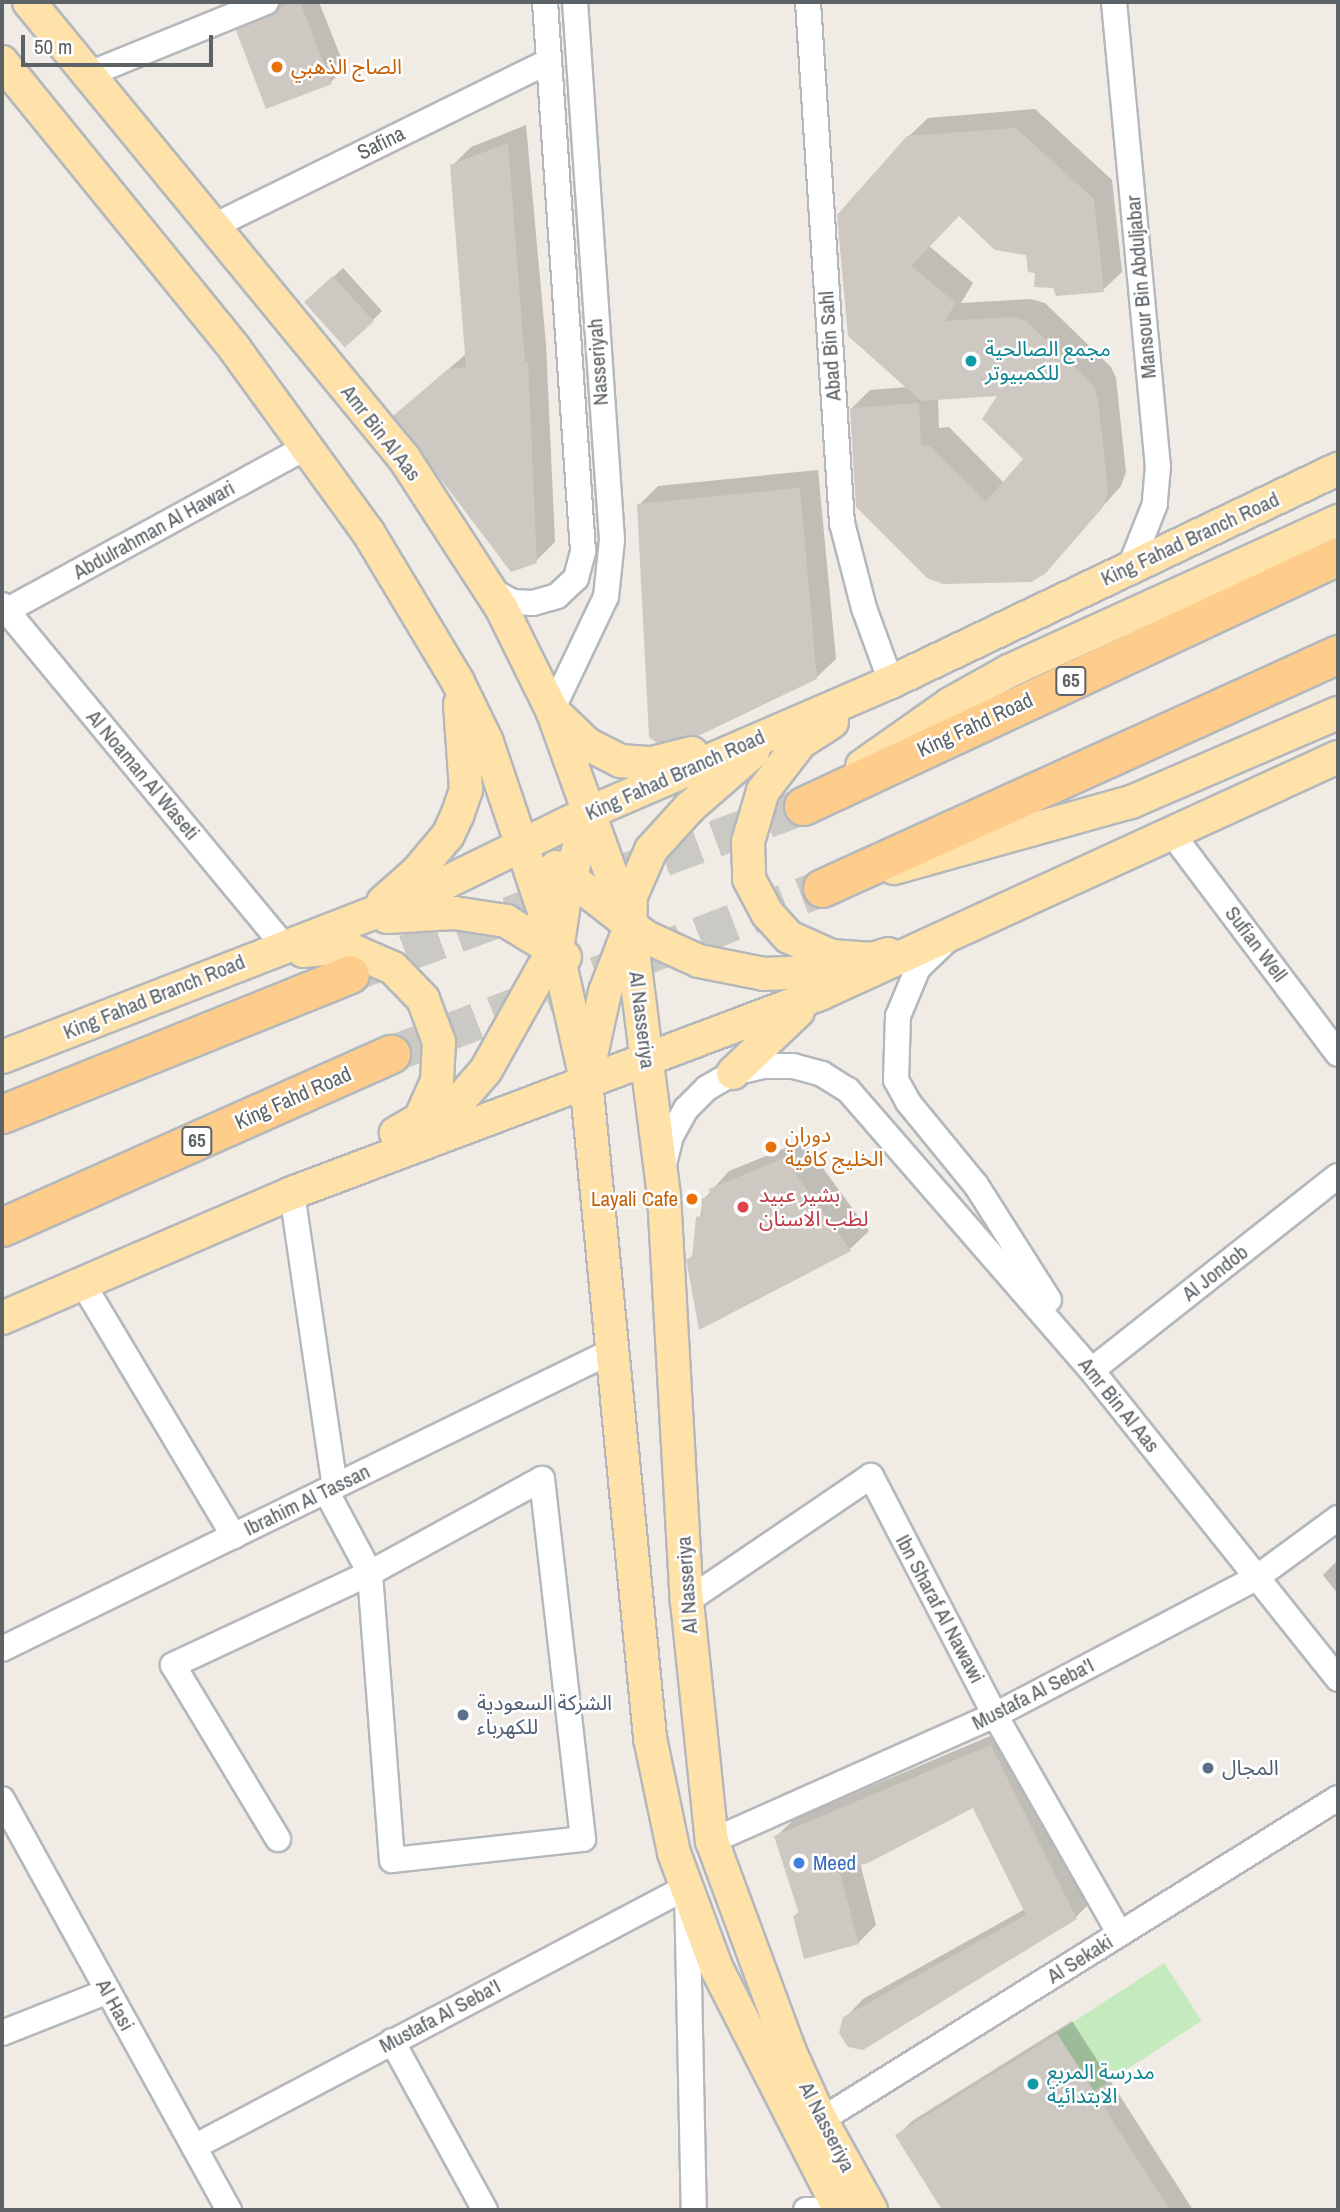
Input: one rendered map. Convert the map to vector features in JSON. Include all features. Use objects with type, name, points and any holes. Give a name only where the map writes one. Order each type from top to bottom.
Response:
[{"type":"highway","name":"King Fahd Road","points":[[803,806],[1338,556]]},
{"type":"highway","points":[[822,888],[1338,654]]},
{"type":"highway","points":[[2,1114],[349,974]]},
{"type":"highway","name":"King Fahd Road","points":[[2,1227],[391,1054]]},
{"type":"main road","name":"Amr Bin Al Aas","points":[[29,2],[404,458],[489,589],[552,710],[630,927]]},
{"type":"main road","points":[[8,80],[236,349],[368,532],[458,682],[486,742],[524,844],[557,950]]},
{"type":"main road","name":"King Fahad Branch Road","points":[[2,1057],[283,945],[366,917],[588,813],[891,682],[1338,469]]},
{"type":"main road","points":[[803,806],[950,704],[1009,671],[1338,521]]},
{"type":"main road","points":[[366,917],[416,872],[448,835],[457,816],[466,790],[458,682]]},
{"type":"main road","points":[[891,682],[800,743],[763,791],[748,842],[749,879],[768,914],[789,937],[831,956],[872,959],[953,932]]},
{"type":"main road","points":[[552,710],[587,744],[620,761],[662,761],[778,730]]},
{"type":"main road","points":[[822,888],[1131,802],[1338,713]]},
{"type":"main road","points":[[586,1080],[605,992],[630,927],[631,896],[651,850],[690,807],[778,730]]},
{"type":"main road","points":[[2,1318],[304,1189],[586,1080],[820,994],[1173,835],[1338,757]]},
{"type":"main road","points":[[354,1171],[440,1123],[486,1070],[543,968],[557,950],[571,878],[588,813]]},
{"type":"main road","points":[[524,844],[571,878],[630,927],[699,961],[764,974],[871,970]]},
{"type":"main road","points":[[366,917],[454,913],[506,921],[557,950],[605,992],[646,1059]]},
{"type":"main road","name":"Al Nasseriya","points":[[630,927],[664,1195],[687,1601],[712,1840],[751,1955],[821,2120],[871,2210]]},
{"type":"main road","points":[[243,961],[345,947],[393,968],[423,999],[439,1042],[437,1081],[419,1119],[304,1189]]},
{"type":"main road","name":"Al Nasseriya","points":[[557,950],[586,1080],[650,1738],[674,1853],[717,1969],[840,2210]]},
{"type":"main road","points":[[733,1073],[774,1031],[820,994]]},
{"type":"street","points":[[89,74],[266,2]]},
{"type":"street","name":"Nasseriyah","points":[[489,589],[512,602],[533,603],[557,596],[576,578],[583,551],[545,2]]},
{"type":"street","name":"Nasseriyah","points":[[552,710],[606,597],[612,540],[575,2]]},
{"type":"street","name":"Abad Bin Sahl","points":[[808,2],[842,523],[864,608],[891,682]]},
{"type":"street","name":"Mansour Bin Abduljabar","points":[[1114,2],[1158,466],[1155,504],[1130,567]]},
{"type":"street","name":"Safina","points":[[214,226],[549,61]]},
{"type":"street","name":"Abdulrahman Al Hawari","points":[[3,609],[306,447]]},
{"type":"street","name":"Al Noaman Al Waseti","points":[[3,609],[283,945]]},
{"type":"street","name":"Sufian Well","points":[[1173,835],[1338,1054]]},
{"type":"street","points":[[953,932],[918,968],[898,1016],[896,1080],[908,1102],[976,1185],[1090,1368]]},
{"type":"street","name":"Amr Bin Al Aas","points":[[733,1073],[763,1066],[793,1066],[822,1074],[848,1090],[1090,1368],[1338,1679]]},
{"type":"street","points":[[664,1195],[663,1165],[671,1136],[700,1095],[733,1073]]},
{"type":"street","name":"Al Jondob","points":[[1090,1368],[1338,1176]]},
{"type":"street","points":[[278,1839],[173,1665],[370,1573],[542,1479],[583,1839],[391,1860],[370,1573],[330,1489],[304,1189]]},
{"type":"street","points":[[83,1284],[233,1536]]},
{"type":"street","name":"Ibrahim Al Tassan","points":[[2,1649],[612,1351]]},
{"type":"street","name":"Ibn Sharaf Al Nawawi","points":[[687,1601],[871,1476],[995,1715],[1120,1934]]},
{"type":"street","name":"Mustafa Al Seba'I","points":[[712,1840],[995,1715],[1256,1578],[1338,1518]]},
{"type":"street","name":"Al Sekaki","points":[[821,2120],[1338,1798]]},
{"type":"street","name":"Al Hasi","points":[[2,1799],[229,2210]]},
{"type":"street","points":[[687,1888],[694,2210]]},
{"type":"street","name":"Mustafa Al Seba'I","points":[[194,2147],[687,1888]]},
{"type":"street","points":[[2,2033],[108,1991]]},
{"type":"street","points":[[392,2041],[485,2210]]},
{"type":"street","points":[[806,2210],[823,2210]]},
{"type":"green space","points":[[1164,1963],[1202,2021],[1094,2091],[1057,2033]]},
{"type":"building","points":[[292,2],[300,2],[332,84],[266,109],[236,30]]},
{"type":"building","name":"مجمع الصالحية للكمبيوتر","points":[[1016,128],[1094,199],[1104,292],[1056,296],[1053,288],[1034,287],[1035,273],[1028,272],[1026,255],[995,250],[959,216],[911,266],[956,303],[944,321],[1011,317],[1026,321],[1093,385],[1098,398],[1108,492],[1103,507],[1045,574],[1031,582],[943,584],[927,578],[856,507],[850,408],[919,403],[921,446],[929,445],[986,501],[1023,459],[982,419],[997,396],[921,401],[848,336],[837,215],[907,136]]},
{"type":"building","points":[[508,143],[525,363],[528,362],[537,563],[511,572],[393,416],[448,369],[466,367],[450,165]]},
{"type":"building","points":[[333,276],[374,321],[345,347],[304,302]]},
{"type":"building","points":[[800,488],[817,679],[698,736],[657,743],[649,737],[637,504]]},
{"type":"building","points":[[784,1158],[851,1251],[699,1330],[686,1259],[692,1258],[696,1217],[703,1215],[701,1199],[711,1195],[709,1189]]},
{"type":"building","points":[[991,1745],[1077,1919],[863,2050],[848,2047],[839,2033],[843,2017],[1026,1915],[973,1808],[868,1863],[839,1870],[859,1944],[804,1959],[793,1916],[799,1914],[774,1836]]},
{"type":"building","name":"مدرسة المربع الابتدائية","points":[[1057,2034],[1170,2210],[942,2210],[895,2135]]},
{"type":"tunnel","points":[[354,972],[803,806]]},
{"type":"tunnel","points":[[391,1054],[822,888]]},
{"type":"place","name":"الصاج الذهبي","points":[[277,67]]},
{"type":"place","name":"مجمع الصالحية للكمبيوتر","points":[[971,361]]},
{"type":"place","name":"دوران الخليج كافية","points":[[771,1147]]},
{"type":"place","name":"Layali Cafe","points":[[692,1199]]},
{"type":"place","name":"بشير عبيد لطب الاسنان","points":[[743,1207]]},
{"type":"place","name":"الشركة السعودية للكهرباء","points":[[463,1715]]},
{"type":"place","name":"المجال","points":[[1208,1768]]},
{"type":"place","name":"Meed","points":[[799,1863]]},
{"type":"place","name":"مدرسة المربع الابتدائية","points":[[1033,2084]]}]
